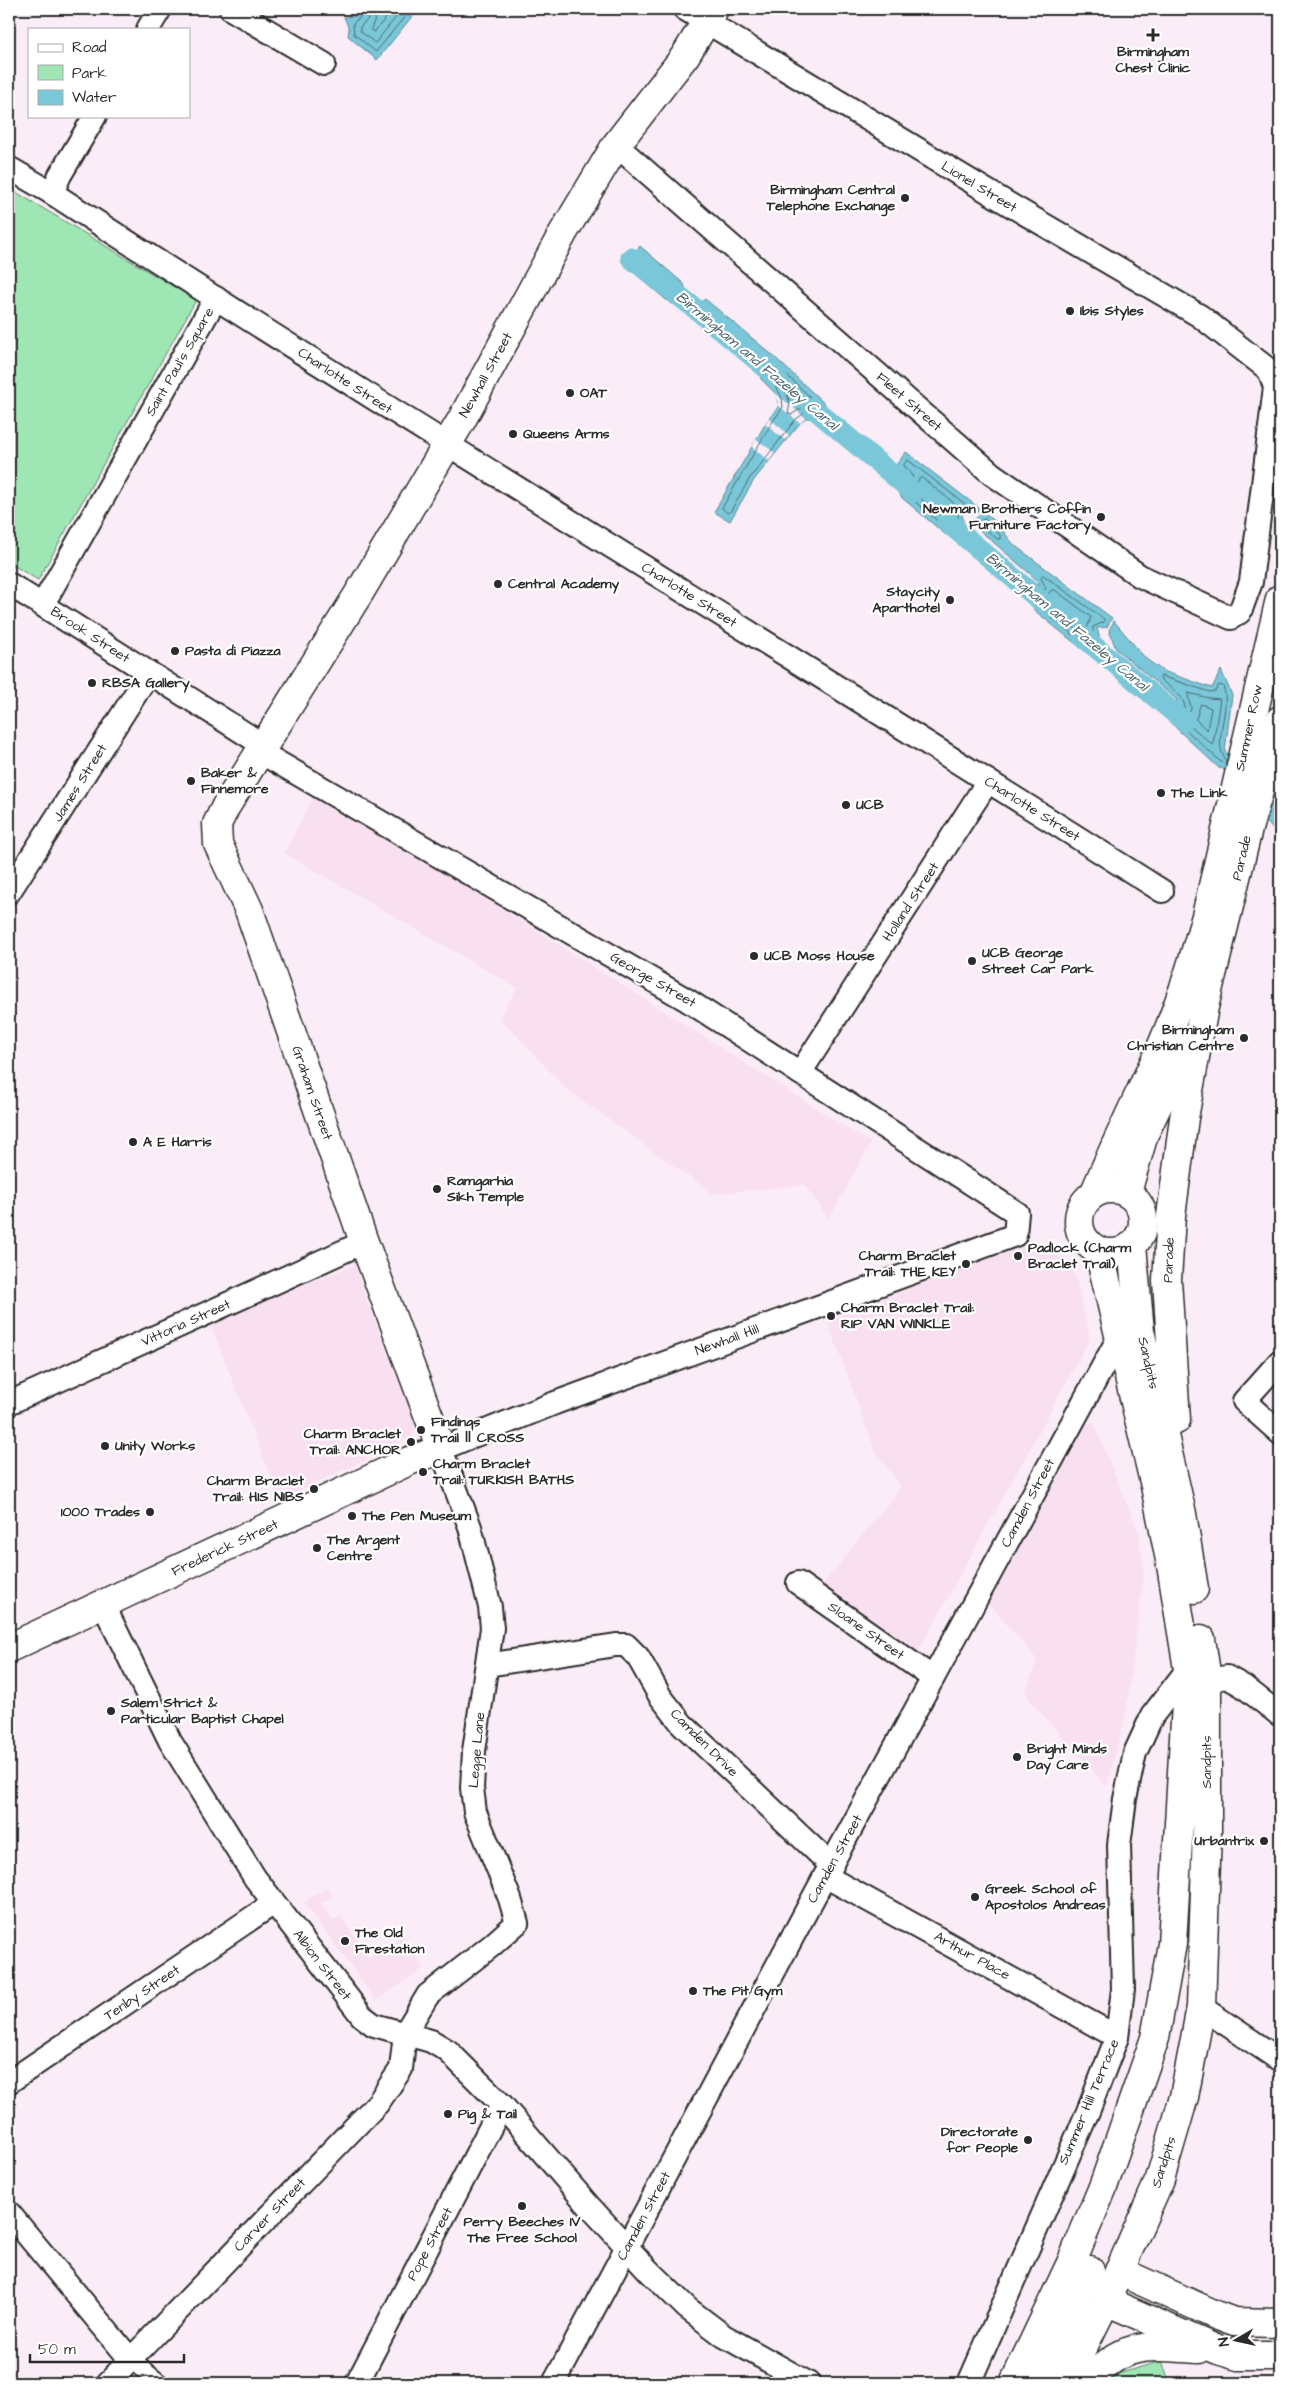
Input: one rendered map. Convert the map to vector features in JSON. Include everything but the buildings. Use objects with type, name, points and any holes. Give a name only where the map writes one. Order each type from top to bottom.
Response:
[{"type":"main road","name":"Newhall Street","points":[[261,748],[361,590],[446,445],[563,233],[616,145],[685,56],[702,13]]},
{"type":"main road","name":"Summer Row","points":[[1240,816],[1244,756],[1256,695],[1280,599]]},
{"type":"main road","name":"Summer Row","points":[[1095,1192],[1116,1141],[1160,1049],[1191,968],[1206,916],[1240,816],[1263,780],[1280,720]]},
{"type":"main road","name":"Graham Street","points":[[261,748],[217,824],[218,844],[249,910],[364,1242],[441,1449]]},
{"type":"main road","name":"Parade","points":[[1182,1514],[1178,1443],[1172,1389],[1168,1280],[1171,1216],[1204,1007],[1240,816]]},
{"type":"main road","name":"Parade","points":[[1127,1192],[1144,1134],[1204,1007]]},
{"type":"main road","points":[[1104,1189],[1116,1189],[1127,1192],[1136,1200],[1142,1209],[1144,1220],[1143,1230],[1132,1246],[1114,1253],[1100,1251],[1086,1241],[1079,1222],[1082,1206],[1095,1192],[1104,1189]]},
{"type":"main road","name":"Sandpits","points":[[1065,2383],[1106,2301],[1160,2179],[1184,2097],[1201,2007],[1207,1831],[1198,1674],[1182,1514],[1140,1331],[1132,1246]]},
{"type":"main road","name":"Sandpits","points":[[1081,2265],[1103,2186],[1154,2038],[1172,1944],[1198,1674],[1171,1565],[1155,1486],[1100,1251]]},
{"type":"main road","name":"Frederick Street","points":[[9,1648],[409,1461],[441,1449]]},
{"type":"main road","points":[[1081,2265],[1119,2271],[1234,2322],[1280,2323]]},
{"type":"main road","points":[[1081,2265],[1106,2301],[1218,2350],[1238,2356],[1280,2356]]},
{"type":"main road","points":[[1014,2383],[1081,2265]]},
{"type":"main road","points":[[1037,2383],[1081,2265]]},
{"type":"main road","points":[[1088,2383],[1101,2367],[1124,2352],[1146,2346],[1218,2350]]},
{"type":"street","points":[[149,28],[160,9]]},
{"type":"street","points":[[231,9],[294,54],[324,64]]},
{"type":"street","name":"Lionel Street","points":[[702,13],[1012,206],[1200,316],[1269,370],[1275,387],[1251,582],[1240,612],[1230,618]]},
{"type":"street","points":[[52,193],[60,175],[94,118]]},
{"type":"street","name":"Fleet Street","points":[[616,145],[992,474],[1140,576],[1230,618]]},
{"type":"street","name":"Saint Paul's Square","points":[[9,168],[52,193],[216,298],[43,604]]},
{"type":"street","name":"Charlotte Street","points":[[216,298],[446,445],[1162,891]]},
{"type":"street","points":[[9,584],[43,604]]},
{"type":"street","name":"Brook Street","points":[[43,604],[261,748]]},
{"type":"street","name":"James Street","points":[[9,892],[149,673]]},
{"type":"street","name":"George Street","points":[[261,748],[687,1000],[1017,1213],[1015,1235]]},
{"type":"street","name":"Holland Street","points":[[800,1073],[988,781]]},
{"type":"street","name":"Newhall Hill","points":[[441,1449],[546,1406],[1015,1235]]},
{"type":"street","name":"Vittoria Street","points":[[9,1403],[364,1242]]},
{"type":"street","name":"Camden Street","points":[[554,2383],[933,1678],[1119,1337]]},
{"type":"street","points":[[1280,1361],[1244,1401],[1280,1433]]},
{"type":"street","name":"Legge Lane","points":[[405,2033],[428,1994],[517,1924],[510,1899],[475,1812],[472,1788],[474,1751],[492,1628],[483,1570],[441,1449]]},
{"type":"street","name":"Sloane Street","points":[[798,1583],[933,1678]]},
{"type":"street","name":"Albion Street","points":[[103,1604],[170,1741],[255,1878],[362,2016],[374,2024],[431,2041],[448,2051],[502,2105],[589,2206],[628,2246],[649,2271],[724,2336],[808,2383]]},
{"type":"street","name":"Camden Drive","points":[[487,1665],[616,1644],[626,1645],[638,1656],[660,1696],[682,1724],[829,1871]]},
{"type":"street","points":[[1198,1674],[1227,1677],[1243,1686],[1280,1715]]},
{"type":"street","name":"Summer Hill Terrace","points":[[969,2383],[1089,2109],[1117,2037],[1123,1989],[1120,1845],[1125,1799],[1135,1753],[1152,1716],[1198,1674]]},
{"type":"street","name":"Arthur Place","points":[[829,1871],[1117,2037]]},
{"type":"street","name":"Tenby Street","points":[[9,2082],[274,1903]]},
{"type":"street","points":[[1201,2007],[1280,2060]]},
{"type":"street","name":"Carver Street","points":[[108,2383],[378,2104],[401,2069],[405,2033]]},
{"type":"street","name":"Pope Street","points":[[357,2383],[502,2105]]},
{"type":"street","points":[[9,2212],[130,2359],[160,2383]]},
{"type":"shaded area","points":[[315,793],[533,928],[871,1143],[829,1219],[804,1185],[713,1194],[566,1089],[499,1017],[517,988],[284,853]]},
{"type":"shaded area","points":[[1030,1245],[1045,1246],[1054,1250],[1070,1267],[1076,1277],[1090,1339],[917,1654],[822,1585],[901,1487],[876,1453],[827,1321],[955,1270]]},
{"type":"shaded area","points":[[355,1265],[364,1293],[415,1423],[413,1435],[378,1454],[280,1500],[210,1324],[275,1295]]},
{"type":"shaded area","points":[[1094,1423],[1139,1533],[1144,1574],[1126,1714],[1107,1787],[1031,1702],[1025,1692],[1037,1660],[987,1602],[1054,1484],[1083,1424]]},
{"type":"shaded area","name":"The Old Firestation","points":[[327,1887],[332,1896],[321,1903],[333,1921],[341,1916],[369,1958],[402,1934],[424,1968],[376,2001],[304,1902]]},
{"type":"green space","points":[[9,188],[196,300],[38,580],[9,563]]},
{"type":"green space","points":[[1162,2361],[1170,2383],[1109,2383],[1117,2374]]},
{"type":"water","points":[[354,9],[407,9],[414,14],[377,60],[348,36],[349,29],[344,17],[357,16]]},
{"type":"water","points":[[640,246],[684,284],[688,299],[697,310],[681,304],[671,304],[625,265]]},
{"type":"water","points":[[705,299],[770,353],[825,404],[826,412],[833,425],[821,420],[806,418],[800,423],[754,480],[730,521],[714,512],[767,421],[779,406],[775,393],[761,379],[755,358],[762,359],[763,356],[701,302]]},
{"type":"water","points":[[906,452],[979,508],[976,513],[962,513],[964,528],[969,541],[953,533],[946,535],[901,497],[892,474],[904,478],[909,477],[896,465]]},
{"type":"water","points":[[982,511],[996,522],[1014,545],[1112,618],[1107,627],[1097,628],[1104,655],[1090,648],[1082,649],[1034,610],[1033,600],[1027,589],[1041,589],[1036,579],[977,528],[975,520]]},
{"type":"water","points":[[1114,621],[1146,659],[1163,671],[1212,688],[1221,670],[1232,695],[1225,751],[1274,807],[1277,797],[1280,797],[1280,809],[1278,811],[1280,838],[1221,767],[1220,769],[1176,728],[1163,704],[1180,709],[1176,699],[1116,649],[1109,630]]},
{"type":"pier","points":[[775,393],[806,418],[800,423],[779,406]]},
{"type":"pier","points":[[769,418],[789,435],[785,440],[765,424]]},
{"type":"pier","points":[[756,439],[775,453],[769,461],[752,447]]},
{"type":"waterway","name":"Birmingham and Fazeley Canal","points":[[631,258],[777,377]]},
{"type":"waterway","name":"Birmingham and Fazeley Canal","points":[[812,407],[913,492]]},
{"type":"waterway","name":"Birmingham and Fazeley Canal","points":[[947,522],[1048,607]]},
{"type":"waterway","name":"Birmingham and Fazeley Canal","points":[[1083,637],[1184,721]]},
{"type":"place","name":"Birmingham Chest Clinic","points":[[1153,35]]},
{"type":"place","name":"Birmingham Central Telephone Exchange","points":[[905,198]]},
{"type":"place","name":"Ibis Styles","points":[[1070,311]]},
{"type":"place","name":"OAT","points":[[570,393]]},
{"type":"place","name":"Queens Arms","points":[[513,434]]},
{"type":"place","name":"Newman Brothers Coffin Furniture Factory","points":[[1101,517]]},
{"type":"place","name":"Central Academy","points":[[498,584]]},
{"type":"place","name":"Staycity Aparthotel","points":[[950,600]]},
{"type":"place","name":"Pasta di Piazza","points":[[175,651]]},
{"type":"place","name":"RBSA Gallery","points":[[92,683]]},
{"type":"place","name":"Baker & Finnemore","points":[[191,781]]},
{"type":"place","name":"The Link","points":[[1161,793]]},
{"type":"place","name":"UCB","points":[[846,805]]},
{"type":"place","name":"UCB Moss House","points":[[754,956]]},
{"type":"place","name":"UCB George Street Car Park","points":[[972,961]]},
{"type":"place","name":"Birmingham Christian Centre","points":[[1244,1038]]},
{"type":"place","name":"A E Harris","points":[[133,1142]]},
{"type":"place","name":"Ramgarhia Sikh Temple","points":[[437,1189]]},
{"type":"place","name":"Padlock (Charm Braclet Trail)","points":[[1018,1256]]},
{"type":"place","name":"Charm Braclet Trail: THE KEY","points":[[966,1264]]},
{"type":"place","name":"Charm Braclet Trail: RIP VAN WINKLE","points":[[831,1316]]},
{"type":"place","name":"Findings Trail ‖ CROSS","points":[[421,1430]]},
{"type":"place","name":"Charm Braclet Trail: ANCHOR","points":[[411,1442]]},
{"type":"place","name":"Unity Works","points":[[105,1446]]},
{"type":"place","name":"Charm Braclet Trail: TURKISH BATHS","points":[[423,1472]]},
{"type":"place","name":"Charm Braclet Trail: HIS NIBS","points":[[314,1489]]},
{"type":"place","name":"1000 Trades","points":[[150,1512]]},
{"type":"place","name":"The Pen Museum","points":[[352,1516]]},
{"type":"place","name":"The Argent Centre","points":[[317,1548]]},
{"type":"place","name":"Salem Strict & Particular Baptist Chapel","points":[[111,1711]]},
{"type":"place","name":"Bright Minds Day Care","points":[[1017,1757]]},
{"type":"place","name":"Urbantrix","points":[[1264,1841]]},
{"type":"place","name":"Greek School of Apostolos Andreas","points":[[975,1897]]},
{"type":"place","name":"The Old Firestation","points":[[345,1941]]},
{"type":"place","name":"The Pit Gym","points":[[693,1991]]},
{"type":"place","name":"Pig & Tail","points":[[448,2114]]},
{"type":"place","name":"Directorate for People","points":[[1028,2140]]},
{"type":"place","name":"Perry Beeches IV The Free School","points":[[522,2206]]}]
